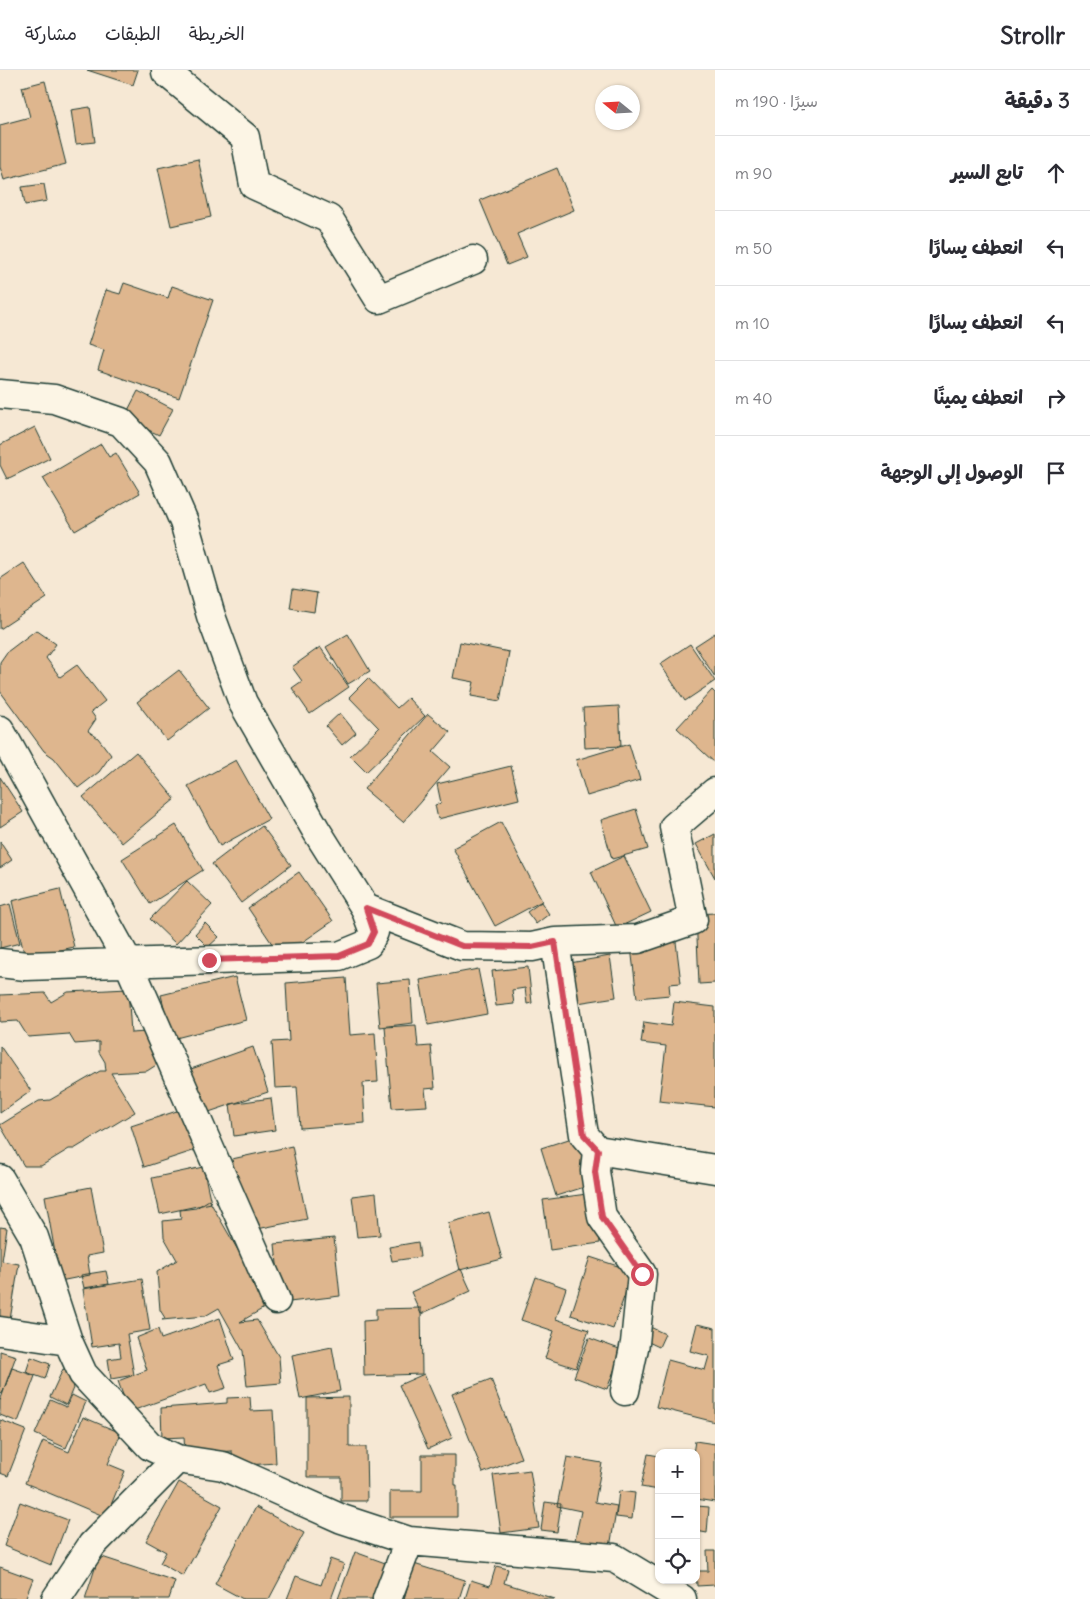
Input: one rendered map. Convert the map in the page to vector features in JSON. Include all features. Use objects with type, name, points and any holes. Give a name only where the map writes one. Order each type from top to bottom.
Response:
[{"type":"street","points":[[166,70],[166,72],[245,137],[254,185],[328,219],[378,299],[473,260]]},
{"type":"street","points":[[0,394],[54,399],[122,422],[158,462],[184,522],[211,616],[243,703],[316,830],[366,908],[374,932],[368,944],[339,956],[26,966],[0,963]]},
{"type":"street","points":[[0,730],[128,962],[276,1300]]},
{"type":"street","points":[[366,908],[462,946],[532,947],[555,942],[638,939],[693,920],[674,827],[715,792]]},
{"type":"street","points":[[555,942],[584,1135],[598,1150],[715,1169]]},
{"type":"street","points":[[598,1150],[595,1172],[602,1217],[642,1274],[635,1343],[626,1391]]},
{"type":"street","points":[[0,1179],[34,1237],[68,1341],[83,1374],[150,1446],[177,1459],[224,1466],[342,1519],[410,1541],[614,1558],[682,1599]]},
{"type":"street","points":[[0,1331],[68,1341]]},
{"type":"street","points":[[56,1599],[92,1545],[177,1459]]},
{"type":"street","points":[[387,1599],[410,1541]]},
{"type":"building","points":[[87,70],[138,70],[133,85]]},
{"type":"building","points":[[45,81],[66,164],[4,180],[0,167],[0,125],[30,117],[22,87]]},
{"type":"building","points":[[90,107],[95,142],[76,144],[71,110]]},
{"type":"building","points":[[198,159],[211,217],[171,226],[158,168]]},
{"type":"building","points":[[557,168],[574,210],[517,234],[527,257],[507,265],[480,200]]},
{"type":"building","points":[[44,184],[47,201],[25,205],[22,187]]},
{"type":"building","points":[[124,283],[168,298],[172,286],[213,300],[179,398],[98,370],[104,350],[88,345],[106,290],[120,294]]},
{"type":"building","points":[[138,391],[173,409],[159,435],[124,418]]},
{"type":"building","points":[[35,427],[50,458],[7,479],[0,465],[0,445]]},
{"type":"building","points":[[101,444],[109,457],[116,453],[140,493],[75,531],[43,478]]},
{"type":"building","points":[[24,563],[47,598],[0,629],[0,579]]},
{"type":"building","points":[[293,589],[317,593],[314,612],[290,608]]},
{"type":"building","points":[[36,630],[56,644],[46,658],[60,677],[77,665],[105,701],[91,712],[96,719],[88,731],[98,738],[111,755],[99,772],[78,788],[54,758],[44,751],[0,691],[0,662],[7,652]]},
{"type":"building","points":[[715,633],[715,677],[695,646]]},
{"type":"building","points":[[348,634],[370,671],[348,684],[326,647]]},
{"type":"building","points":[[460,642],[509,652],[500,701],[471,696],[474,682],[453,678]]},
{"type":"building","points":[[690,644],[715,681],[685,701],[660,664]]},
{"type":"building","points":[[320,647],[349,687],[310,714],[292,688],[302,681],[292,667]]},
{"type":"building","points":[[179,670],[209,708],[167,741],[137,702]]},
{"type":"building","points":[[368,678],[397,708],[408,698],[425,716],[366,772],[350,756],[379,728],[349,697]]},
{"type":"building","points":[[712,690],[715,693],[715,763],[677,728]]},
{"type":"building","points":[[619,706],[621,746],[585,748],[583,708]]},
{"type":"building","points":[[340,713],[356,733],[342,745],[326,726]]},
{"type":"building","points":[[428,714],[450,732],[433,752],[450,767],[403,822],[364,789]]},
{"type":"building","points":[[629,744],[640,780],[587,796],[576,760]]},
{"type":"building","points":[[136,752],[175,799],[122,843],[83,797]]},
{"type":"building","points":[[236,760],[269,819],[220,846],[188,786]]},
{"type":"building","points":[[511,766],[519,799],[438,819],[435,805],[441,803],[437,784]]},
{"type":"building","points":[[0,777],[23,812],[0,827]]},
{"type":"building","points":[[636,809],[648,849],[612,859],[601,820]]},
{"type":"building","points":[[501,822],[542,901],[495,926],[453,848]]},
{"type":"building","points":[[176,825],[203,870],[150,904],[122,859]]},
{"type":"building","points":[[262,826],[291,865],[241,903],[212,864]]},
{"type":"building","points":[[715,834],[715,878],[696,844]]},
{"type":"building","points":[[0,842],[12,860],[0,868]]},
{"type":"building","points":[[624,856],[651,912],[617,928],[591,872]]},
{"type":"building","points":[[299,872],[333,921],[281,957],[248,908]]},
{"type":"building","points":[[187,881],[212,905],[176,944],[150,919]]},
{"type":"building","points":[[60,889],[74,947],[25,958],[12,901]]},
{"type":"building","points":[[541,902],[549,914],[536,924],[527,912]]},
{"type":"building","points":[[10,904],[20,943],[0,948],[0,907]]},
{"type":"building","points":[[715,913],[715,983],[699,984],[696,914]]},
{"type":"building","points":[[205,923],[219,937],[208,947],[195,934]]},
{"type":"building","points":[[676,942],[681,983],[669,984],[670,995],[637,998],[631,947]]},
{"type":"building","points":[[610,956],[616,997],[571,1004],[564,964]]},
{"type":"building","points":[[528,967],[532,1003],[527,1004],[525,988],[512,990],[514,1004],[496,1006],[492,971]]},
{"type":"building","points":[[478,969],[487,1014],[428,1025],[420,980]]},
{"type":"building","points":[[235,977],[246,1020],[172,1039],[161,995]]},
{"type":"building","points":[[346,978],[350,1035],[375,1033],[378,1082],[363,1083],[365,1123],[300,1128],[297,1087],[275,1088],[272,1042],[289,1041],[286,983]]},
{"type":"building","points":[[410,980],[413,1023],[380,1027],[376,983]]},
{"type":"building","points":[[128,989],[131,1033],[147,1032],[164,1060],[147,1071],[111,1073],[135,1112],[74,1149],[69,1149],[41,1166],[24,1166],[0,1125],[39,1101],[50,1100],[100,1071],[106,1071],[105,1062],[99,1052],[99,1042],[75,1044],[69,1034],[28,1037],[18,1021],[0,1022],[0,995],[45,993],[51,1002],[68,992]]},
{"type":"building","points":[[674,1002],[715,1007],[715,1107],[659,1101],[666,1046],[641,1043],[644,1022],[671,1026]]},
{"type":"building","points":[[416,1025],[418,1047],[431,1046],[435,1088],[425,1089],[427,1106],[392,1108],[385,1027]]},
{"type":"building","points":[[0,1046],[31,1091],[0,1113]]},
{"type":"building","points":[[253,1047],[268,1092],[206,1113],[191,1069]]},
{"type":"building","points":[[271,1098],[275,1130],[234,1136],[230,1104]]},
{"type":"building","points":[[189,1107],[202,1148],[144,1167],[131,1126]]},
{"type":"building","points":[[578,1136],[594,1184],[556,1196],[541,1148]]},
{"type":"building","points":[[292,1146],[307,1219],[247,1231],[232,1159]]},
{"type":"building","points":[[203,1167],[211,1203],[160,1214],[152,1178]]},
{"type":"building","points":[[91,1187],[103,1253],[87,1256],[90,1275],[60,1281],[45,1196]]},
{"type":"building","points":[[376,1193],[380,1235],[357,1237],[352,1196]]},
{"type":"building","points":[[594,1193],[600,1243],[550,1250],[543,1200]]},
{"type":"building","points":[[209,1200],[250,1271],[251,1282],[263,1302],[264,1308],[240,1322],[257,1320],[279,1357],[281,1383],[247,1386],[243,1351],[219,1308],[205,1316],[162,1320],[165,1318],[160,1310],[157,1272],[177,1260],[164,1237],[163,1221],[181,1219],[180,1210],[196,1208]]},
{"type":"building","points":[[489,1212],[502,1259],[460,1270],[448,1223]]},
{"type":"building","points":[[0,1227],[7,1228],[2,1261],[19,1264],[9,1326],[0,1325]]},
{"type":"building","points":[[334,1238],[340,1296],[281,1303],[275,1244]]},
{"type":"building","points":[[418,1242],[420,1257],[392,1261],[389,1247]]},
{"type":"building","points":[[590,1257],[633,1271],[613,1329],[571,1315]]},
{"type":"building","points":[[461,1269],[471,1291],[421,1314],[411,1292]]},
{"type":"building","points":[[106,1271],[109,1284],[84,1288],[81,1275]]},
{"type":"building","points":[[536,1277],[566,1288],[556,1319],[589,1330],[576,1368],[545,1358],[554,1331],[521,1320]]},
{"type":"building","points":[[142,1279],[150,1330],[127,1334],[134,1375],[111,1379],[108,1359],[121,1357],[119,1343],[92,1347],[83,1289]]},
{"type":"building","points":[[421,1308],[422,1374],[364,1376],[363,1321],[376,1320],[376,1309]]},
{"type":"building","points":[[220,1318],[234,1360],[218,1365],[226,1388],[210,1393],[206,1384],[129,1412],[118,1381],[147,1370],[136,1338],[158,1329],[161,1339]]},
{"type":"building","points":[[697,1324],[715,1328],[715,1422],[656,1407],[668,1360],[705,1370],[709,1356],[690,1351]]},
{"type":"building","points":[[646,1325],[665,1334],[659,1347],[640,1338]]},
{"type":"building","points":[[589,1338],[622,1350],[607,1389],[574,1377]]},
{"type":"building","points":[[332,1347],[340,1391],[300,1399],[292,1355]]},
{"type":"building","points":[[0,1351],[16,1356],[2,1394],[0,1393]]},
{"type":"building","points":[[31,1357],[50,1364],[45,1379],[26,1372]]},
{"type":"building","points":[[12,1368],[35,1376],[18,1422],[0,1415],[0,1401]]},
{"type":"building","points":[[63,1369],[78,1376],[66,1405],[50,1397]]},
{"type":"building","points":[[424,1374],[452,1438],[428,1449],[399,1385]]},
{"type":"building","points":[[491,1379],[521,1458],[483,1473],[452,1394]]},
{"type":"building","points":[[72,1395],[86,1402],[66,1448],[35,1434],[50,1400],[66,1407]]},
{"type":"building","points":[[250,1397],[251,1411],[273,1410],[276,1463],[233,1466],[232,1451],[185,1454],[184,1437],[162,1438],[161,1408],[227,1403],[227,1398]]},
{"type":"building","points":[[349,1397],[349,1447],[366,1447],[367,1501],[341,1501],[341,1477],[307,1477],[307,1398]]},
{"type":"building","points":[[83,1417],[121,1433],[108,1464],[125,1471],[106,1517],[25,1483],[43,1441],[69,1452]]},
{"type":"building","points":[[0,1420],[26,1430],[8,1476],[0,1473]]},
{"type":"building","points":[[695,1441],[715,1444],[715,1502],[700,1500],[700,1449],[694,1449]]},
{"type":"building","points":[[648,1454],[655,1455],[655,1489],[641,1487]]},
{"type":"building","points":[[422,1455],[455,1455],[457,1517],[390,1517],[390,1491],[422,1491]]},
{"type":"building","points":[[567,1457],[602,1463],[595,1502],[617,1506],[610,1547],[575,1540],[581,1511],[557,1506]]},
{"type":"building","points":[[530,1470],[539,1528],[501,1533],[493,1475]]},
{"type":"building","points":[[179,1482],[222,1506],[183,1576],[160,1563],[166,1552],[146,1541]]},
{"type":"building","points":[[619,1491],[635,1493],[632,1519],[616,1517]]},
{"type":"building","points":[[20,1502],[68,1520],[51,1565],[4,1546]]},
{"type":"building","points":[[545,1502],[561,1504],[557,1532],[541,1530]]},
{"type":"building","points":[[700,1506],[709,1507],[707,1533],[700,1532]]},
{"type":"building","points":[[256,1507],[304,1533],[269,1599],[243,1599],[215,1584]]},
{"type":"building","points":[[707,1551],[715,1551],[715,1585],[697,1586],[697,1584],[700,1584],[700,1571],[708,1571]]},
{"type":"building","points":[[355,1552],[388,1564],[376,1599],[338,1599]]},
{"type":"building","points":[[99,1556],[175,1581],[169,1599],[85,1599]]},
{"type":"building","points":[[330,1559],[344,1564],[331,1599],[287,1599],[296,1576],[321,1585]]},
{"type":"building","points":[[414,1564],[465,1580],[459,1599],[404,1599]]},
{"type":"building","points":[[496,1566],[508,1569],[504,1583],[555,1599],[465,1599],[471,1580],[490,1586]]},
{"type":"building","points":[[0,1567],[33,1579],[25,1599],[0,1599]]},
{"type":"route","points":[[209,960],[339,956],[368,944],[374,932],[366,908],[462,946],[532,947],[555,942],[584,1135],[598,1150],[595,1172],[602,1217],[642,1274]]}]
